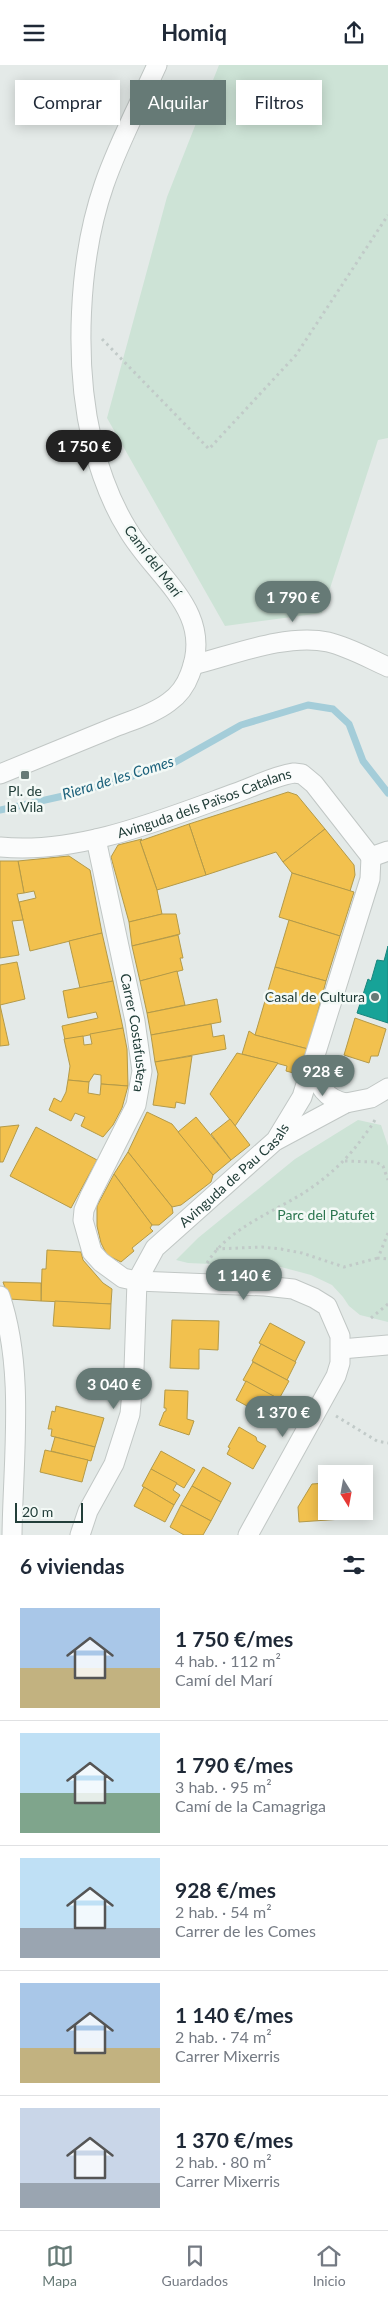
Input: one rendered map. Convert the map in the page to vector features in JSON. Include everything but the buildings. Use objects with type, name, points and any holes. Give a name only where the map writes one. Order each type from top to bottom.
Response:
[{"type":"street","name":"Camí del Marí","points":[[0,774],[155,710],[178,694],[187,680],[193,665],[197,635],[189,611],[128,532],[110,496],[92,440],[87,406],[82,318],[88,250],[104,186],[157,65]]},
{"type":"street","points":[[193,665],[298,639],[343,646],[388,667]]},
{"type":"street","name":"Avinguda dels Països Catalans","points":[[0,847],[42,847],[114,835],[294,773],[302,774],[314,785],[379,854]]},
{"type":"street","name":"Carrer Costafustera","points":[[96,839],[135,1021],[142,1071],[136,1105],[90,1196],[84,1210],[83,1220],[92,1252],[101,1262],[123,1278],[137,1281]]},
{"type":"street","name":"Avinguda de Pau Casals","points":[[137,1281],[155,1248],[276,1140],[302,1097],[379,854]]},
{"type":"street","points":[[312,1067],[321,1089],[328,1097],[346,1103]]},
{"type":"street","points":[[276,1140],[346,1103],[371,1098],[388,1088]]},
{"type":"street","points":[[80,1535],[88,1511],[114,1464],[130,1414],[133,1388],[137,1281],[239,1284],[293,1289],[314,1297],[327,1306],[340,1336],[341,1349],[336,1376],[248,1535]]},
{"type":"street","points":[[0,1296],[11,1337],[17,1414],[12,1535]]},
{"type":"street","points":[[341,1349],[388,1345]]},
{"type":"path","points":[[82,318],[209,449],[296,355],[388,215]]},
{"type":"path","points":[[198,1265],[207,1263],[216,1249],[245,1226],[302,1194],[344,1161],[374,1123],[378,1111],[371,1098]]},
{"type":"path","points":[[344,1161],[376,1162],[383,1166],[388,1180]]},
{"type":"path","points":[[378,1258],[388,1233]]},
{"type":"path","points":[[216,1249],[281,1249],[302,1253],[344,1267],[378,1258],[388,1259]]},
{"type":"path","points":[[371,1318],[388,1304]]},
{"type":"path","points":[[320,1406],[377,1441],[388,1443]]},
{"type":"green space","points":[[219,65],[388,65],[388,438],[378,440],[322,613],[225,626],[107,418],[167,197],[195,125],[226,125],[226,80],[213,80]]},
{"type":"green space","name":"Parc del Patufet","points":[[358,1120],[381,1125],[388,1146],[388,1322],[360,1315],[349,1306],[332,1285],[311,1275],[281,1267],[188,1263],[176,1260],[198,1238],[295,1159]]},
{"type":"waterway","name":"Riera de les Comes","points":[[0,810],[72,794],[170,765],[241,725],[308,705],[333,709],[349,724],[363,761],[388,793]]},
{"type":"place","name":"Pl. de la Vila","points":[[25,775]]},
{"type":"place","name":"Casal de Cultura","points":[[375,997]]}]
